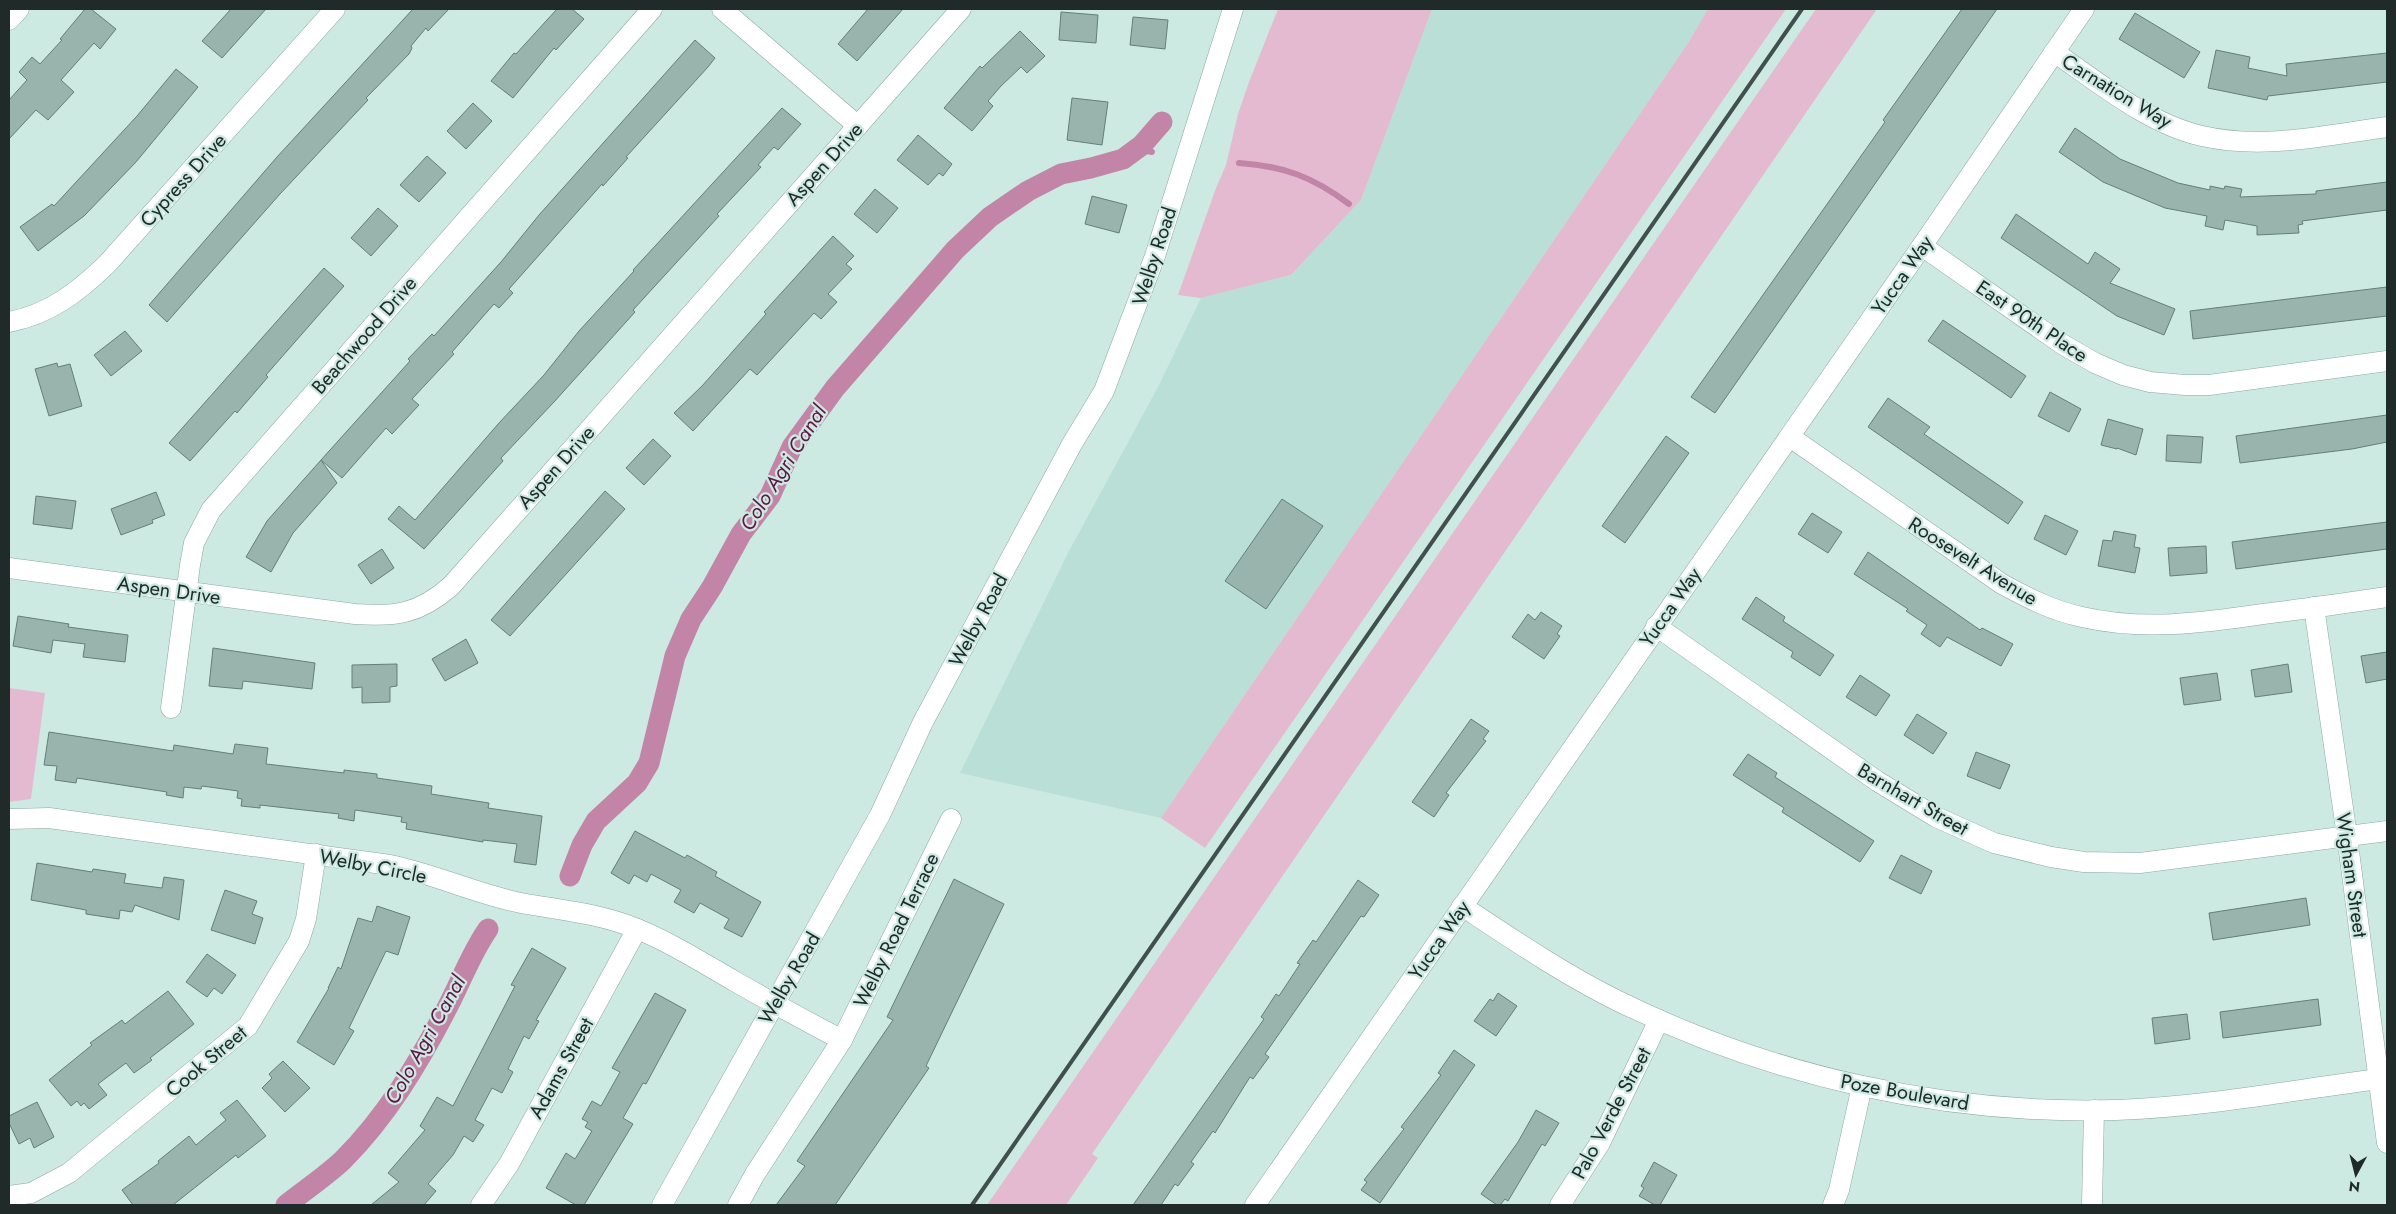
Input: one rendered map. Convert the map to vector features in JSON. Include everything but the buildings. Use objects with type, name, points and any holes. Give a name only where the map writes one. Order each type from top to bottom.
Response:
[{"type":"street","points":[[9,20],[19,9]]},
{"type":"street","name":"Cypress Drive","points":[[9,322],[53,308],[70,297],[101,270],[335,9]]},
{"type":"street","name":"Beachwood Drive","points":[[172,708],[194,543],[212,510],[652,9]]},
{"type":"street","points":[[722,9],[858,126]]},
{"type":"street","name":"Aspen Drive","points":[[9,568],[355,614],[385,616],[413,611],[439,597],[451,586],[961,9]]},
{"type":"street","name":"Welby Road","points":[[662,1205],[880,815],[928,713],[1072,444],[1104,391],[1152,264],[1234,9]]},
{"type":"street","name":"Yucca Way","points":[[1255,1205],[1656,626],[1790,437],[2084,9]]},
{"type":"street","name":"Carnation Way","points":[[2054,52],[2126,101],[2172,126],[2201,136],[2234,142],[2264,143],[2387,127]]},
{"type":"street","name":"East 90th Place","points":[[1922,246],[2062,344],[2116,372],[2150,382],[2185,386],[2209,385],[2387,360]]},
{"type":"street","name":"Roosevelt Avenue","points":[[1790,437],[2002,584],[2036,602],[2083,618],[2134,626],[2158,626],[2211,622],[2387,597]]},
{"type":"street","name":"Wigham Street","points":[[2314,607],[2383,1079],[2387,1143]]},
{"type":"street","name":"Barnhart Street","points":[[1656,626],[1891,790],[1936,817],[1994,842],[2051,857],[2084,862],[2140,863],[2208,856],[2387,831]]},
{"type":"street","name":"Welby Circle","points":[[9,819],[49,818],[316,854],[407,869],[468,889],[522,903],[576,910],[608,918],[637,929],[681,950],[774,1003]]},
{"type":"street","name":"Welby Road Terrace","points":[[738,1205],[755,1174],[842,1040],[951,819]]},
{"type":"street","name":"Cook Street","points":[[9,1196],[31,1193],[68,1173],[248,1026],[298,941],[306,919],[316,854]]},
{"type":"street","name":"Poze Boulevard","points":[[1462,906],[1548,962],[1615,999],[1659,1020],[1769,1061],[1862,1086],[1953,1102],[2023,1109],[2094,1110],[2186,1105],[2383,1079]]},
{"type":"street","name":"Adams Street","points":[[481,1205],[509,1164],[637,929]]},
{"type":"street","points":[[774,1003],[842,1040]]},
{"type":"street","name":"Palo Verde Street","points":[[1560,1205],[1600,1143],[1659,1020]]},
{"type":"street","points":[[1833,1205],[1839,1190],[1862,1086]]},
{"type":"street","points":[[2092,1205],[2094,1110]]},
{"type":"shaded area","points":[[1278,9],[1432,9],[1361,200],[1291,275],[1201,298],[1178,295],[1226,165],[1238,114],[1249,82]]},
{"type":"shaded area","points":[[1432,9],[1708,9],[1688,43],[1161,818],[960,773],[1068,553],[1158,387],[1201,298],[1291,275],[1361,200]]},
{"type":"shaded area","points":[[1708,9],[1786,9],[1205,848],[1161,818],[1688,43]]},
{"type":"shaded area","points":[[1816,9],[1877,9],[1092,1154],[1098,1158],[1066,1205],[987,1205]]},
{"type":"shaded area","points":[[9,688],[45,693],[31,799],[9,802]]},
{"type":"waterway","name":"Colo Agri Canal","points":[[570,876],[582,845],[596,821],[637,783],[649,763],[675,656],[691,619],[712,587],[741,534],[770,496],[792,447],[835,388],[955,250],[990,217],[1028,191],[1061,174],[1123,159],[1142,145],[1162,122]]},
{"type":"waterway","points":[[1136,149],[1152,152]]},
{"type":"waterway","points":[[1239,163],[1270,167],[1297,174],[1323,187],[1349,204]]},
{"type":"waterway","name":"Colo Agri Canal","points":[[286,1205],[343,1160],[387,1108],[424,1050],[488,929]]},
{"type":"railway","points":[[972,1205],[1802,9]]}]
